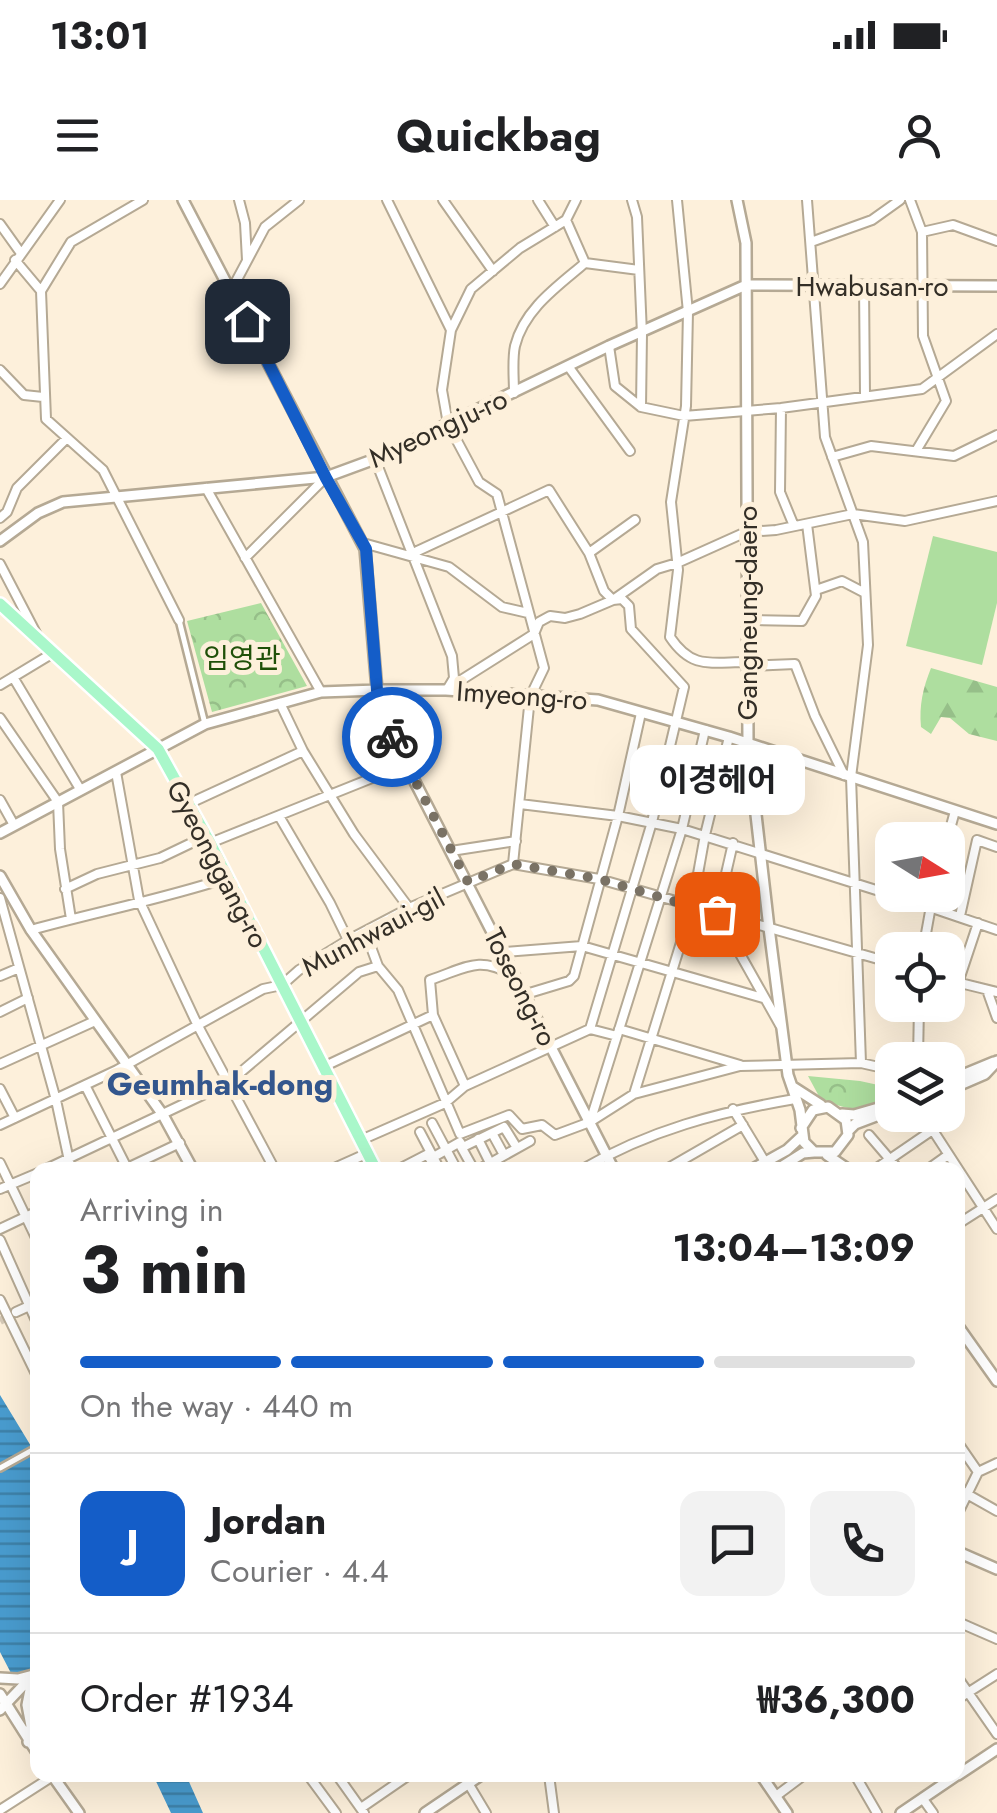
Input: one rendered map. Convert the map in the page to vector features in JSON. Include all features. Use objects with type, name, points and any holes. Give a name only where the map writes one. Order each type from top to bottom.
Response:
[{"type":"main road","name":"Gyeonggang-ro","points":[[0,604],[158,749],[372,1162]]},
{"type":"street","points":[[0,284],[60,200]]},
{"type":"street","points":[[144,200],[72,242],[42,291],[43,396],[46,419],[103,470],[179,620],[205,724]]},
{"type":"street","name":"Toseong-ro","points":[[184,200],[363,543],[377,690],[385,720],[610,1162]]},
{"type":"street","points":[[239,200],[246,223],[247,262]]},
{"type":"street","points":[[387,200],[451,330]]},
{"type":"street","points":[[443,200],[493,271]]},
{"type":"street","points":[[538,200],[555,227]]},
{"type":"street","points":[[576,200],[566,220],[520,248],[471,290],[451,330],[442,390],[448,424],[479,482],[497,494],[544,668],[530,696],[513,864],[599,879],[875,958]]},
{"type":"street","points":[[632,200],[642,334],[641,407]]},
{"type":"street","points":[[676,200],[688,312],[684,416],[671,502],[677,564],[670,637],[681,654],[695,662],[795,664],[815,716],[847,776]]},
{"type":"street","name":"Gangneung-daero","points":[[737,200],[746,243],[748,745],[786,1062],[801,1132]]},
{"type":"street","points":[[807,200],[824,436],[863,542],[868,645],[847,776],[856,884],[861,1063]]},
{"type":"street","points":[[811,242],[872,220],[900,200]]},
{"type":"street","points":[[910,200],[922,232],[923,336],[946,400],[916,451]]},
{"type":"street","points":[[232,290],[265,227],[292,202]]},
{"type":"street","points":[[566,220],[585,263]]},
{"type":"street","points":[[0,224],[42,291]]},
{"type":"street","points":[[922,232],[953,225],[997,241]]},
{"type":"street","points":[[514,393],[515,348],[524,322],[546,296],[585,263],[639,270]]},
{"type":"street","name":"Myeongju-ro","points":[[0,541],[38,513],[62,502],[326,478],[375,459],[746,285]]},
{"type":"street","name":"Hwabusan-ro","points":[[746,285],[997,286]]},
{"type":"street","points":[[864,286],[864,396]]},
{"type":"street","points":[[610,346],[615,386],[641,407],[684,416],[746,412],[922,389],[997,334]]},
{"type":"street","points":[[568,366],[630,451]]},
{"type":"street","points":[[0,370],[24,395],[43,396]]},
{"type":"street","points":[[781,408],[780,492],[794,526]]},
{"type":"street","points":[[832,457],[872,446],[954,456],[997,435]]},
{"type":"street","points":[[0,518],[7,512],[17,488],[66,439]]},
{"type":"street","points":[[375,459],[452,656],[454,678],[446,690]]},
{"type":"street","points":[[245,558],[326,478]]},
{"type":"street","points":[[206,488],[321,692]]},
{"type":"street","points":[[411,554],[549,490],[588,553],[604,591],[614,600]]},
{"type":"street","points":[[614,600],[657,569],[677,564],[746,532],[853,514],[905,521],[997,502]]},
{"type":"street","points":[[588,553],[635,520]]},
{"type":"street","points":[[746,620],[802,621],[816,596],[807,524]]},
{"type":"street","points":[[363,543],[449,567],[502,607],[528,613]]},
{"type":"street","points":[[0,564],[40,640]]},
{"type":"street","points":[[816,590],[842,582],[865,593]]},
{"type":"street","points":[[446,690],[534,634],[539,622],[550,616],[565,618],[622,599],[629,606],[631,629],[684,687],[652,822],[590,1029]]},
{"type":"street","points":[[0,684],[53,653]]},
{"type":"street","points":[[12,677],[80,789]]},
{"type":"street","name":"Imyeong-ro","points":[[0,833],[205,724],[321,692],[377,690],[446,690],[598,700],[729,737],[997,824]]},
{"type":"street","points":[[280,703],[303,752],[354,834],[409,908]]},
{"type":"street","points":[[526,994],[574,976],[618,816],[641,712]]},
{"type":"street","points":[[0,718],[58,802],[71,919]]},
{"type":"street","points":[[590,1122],[682,829],[705,730]]},
{"type":"street","points":[[634,1094],[692,907],[729,737]]},
{"type":"street","points":[[188,804],[303,752]]},
{"type":"street","points":[[65,889],[96,874],[160,858],[279,816],[407,764]]},
{"type":"street","points":[[116,772],[139,900],[198,1026],[270,1162]]},
{"type":"street","points":[[0,800],[14,825]]},
{"type":"street","points":[[520,804],[618,816],[705,834],[875,890]]},
{"type":"street","points":[[952,822],[955,810]]},
{"type":"street","points":[[279,816],[348,940]]},
{"type":"street","points":[[960,916],[977,840],[997,846]]},
{"type":"street","points":[[451,851],[516,841]]},
{"type":"street","points":[[733,843],[717,914],[783,1028]]},
{"type":"street","name":"Munhwaui-gil","points":[[0,1125],[56,1100],[264,989],[282,985],[348,940],[409,908],[513,864]]},
{"type":"street","points":[[31,930],[139,900],[168,897],[227,878]]},
{"type":"street","points":[[0,879],[31,930],[163,1116],[190,1162]]},
{"type":"street","points":[[0,898],[56,1100],[69,1162]]},
{"type":"street","points":[[948,912],[997,930]]},
{"type":"street","points":[[965,961],[978,923]]},
{"type":"street","points":[[365,931],[378,966],[398,990],[460,1134],[510,1114],[522,1129],[542,1125],[555,1136],[590,1122],[634,1094],[740,1066],[786,1062],[875,1066]]},
{"type":"street","points":[[504,952],[582,946],[763,998]]},
{"type":"street","points":[[465,1086],[432,1015],[430,980],[476,964],[492,963],[517,978]]},
{"type":"street","points":[[60,1162],[228,1083],[359,972],[378,966]]},
{"type":"street","points":[[0,976],[20,968]]},
{"type":"street","points":[[965,984],[992,991],[997,1018]]},
{"type":"street","points":[[0,1012],[28,998]]},
{"type":"street","points":[[322,1066],[432,1015]]},
{"type":"street","points":[[0,1064],[95,1021]]},
{"type":"street","points":[[361,1140],[444,1103],[465,1086],[590,1029],[649,1040],[740,1066]]},
{"type":"street","points":[[965,1074],[997,1061]]},
{"type":"street","points":[[965,1083],[985,1074],[997,1061]]},
{"type":"street","points":[[85,1085],[122,1162]]},
{"type":"street","points":[[791,1085],[814,1103],[841,1114],[875,1111]]},
{"type":"street","points":[[0,1089],[15,1118]]},
{"type":"street","points":[[595,1162],[685,1122],[796,1099]]},
{"type":"street","points":[[734,1110],[765,1162],[798,1142],[813,1110],[828,1108]]},
{"type":"street","points":[[841,1114],[847,1136],[843,1148],[846,1162]]},
{"type":"street","points":[[789,1162],[803,1153],[835,1152],[855,1124],[875,1115]]},
{"type":"street","points":[[445,1117],[471,1162]]},
{"type":"street","points":[[432,1123],[453,1162]]},
{"type":"street","points":[[679,1162],[743,1124]]},
{"type":"street","points":[[459,1142],[463,1147],[504,1126],[516,1148]]},
{"type":"street","points":[[420,1132],[436,1162]]},
{"type":"street","points":[[492,1132],[504,1155]]},
{"type":"street","points":[[801,1132],[814,1152]]},
{"type":"street","points":[[885,1162],[929,1132]]},
{"type":"street","points":[[932,1132],[951,1162]]},
{"type":"street","points":[[870,1135],[893,1162]]},
{"type":"street","points":[[478,1140],[489,1162]]},
{"type":"street","points":[[492,1162],[530,1141]]},
{"type":"street","points":[[412,1162],[428,1154],[430,1159],[459,1142]]},
{"type":"street","points":[[140,1162],[180,1143]]},
{"type":"street","points":[[348,1162],[368,1153]]},
{"type":"street","points":[[826,1154],[839,1162]]},
{"type":"street","points":[[939,1162],[948,1155]]},
{"type":"street","points":[[0,1163],[30,1227]]},
{"type":"street","points":[[0,1189],[30,1177]]},
{"type":"street","points":[[965,1189],[997,1229]]},
{"type":"street","points":[[965,1219],[997,1199]]},
{"type":"street","points":[[0,1229],[30,1215]]},
{"type":"street","points":[[0,1240],[30,1310]]},
{"type":"street","points":[[0,1300],[30,1362]]},
{"type":"street","points":[[16,1312],[28,1306]]},
{"type":"street","points":[[965,1338],[997,1381]]},
{"type":"street","points":[[0,1468],[30,1451]]},
{"type":"street","points":[[965,1453],[978,1472]]},
{"type":"street","points":[[965,1499],[978,1472],[997,1463]]},
{"type":"street","points":[[965,1492],[997,1511]]},
{"type":"street","points":[[965,1555],[997,1569]]},
{"type":"street","points":[[965,1625],[997,1639]]},
{"type":"street","points":[[965,1695],[997,1674]]},
{"type":"street","points":[[1,1678],[30,1675]]},
{"type":"street","points":[[30,1678],[4,1702],[30,1744]]},
{"type":"street","points":[[965,1688],[997,1734]]},
{"type":"street","points":[[28,1742],[30,1731]]},
{"type":"street","points":[[965,1770],[997,1749]]},
{"type":"street","points":[[0,1810],[44,1782]]},
{"type":"street","points":[[57,1782],[79,1813]]},
{"type":"street","points":[[313,1782],[336,1813]]},
{"type":"street","points":[[342,1782],[363,1811],[400,1782]]},
{"type":"street","points":[[550,1782],[554,1813]]},
{"type":"street","points":[[767,1782],[787,1813]]},
{"type":"street","points":[[776,1796],[795,1782]]},
{"type":"street","points":[[859,1782],[878,1813]]},
{"type":"street","points":[[902,1813],[947,1782]]},
{"type":"street","points":[[425,1813],[468,1783],[486,1813]]},
{"type":"street","points":[[923,1798],[932,1813]]},
{"type":"green space","points":[[933,536],[997,552],[997,603],[982,665],[906,646]]},
{"type":"green space","name":"임영관","points":[[261,603],[307,686],[212,712],[187,621]]},
{"type":"green space","points":[[931,668],[997,687],[997,741],[969,734],[950,718],[941,717],[931,734],[921,727],[922,697]]},
{"type":"green space","points":[[808,1076],[875,1084],[875,1103],[864,1108],[821,1100]]},
{"type":"water","points":[[0,1395],[30,1444],[30,1693],[12,1675],[0,1652]]},
{"type":"water","points":[[156,1782],[189,1782],[203,1813],[171,1813]]},
{"type":"tunnel","points":[[0,1321],[16,1312]]},
{"type":"way so far","points":[[392,737],[468,882],[513,864],[599,879],[717,914]]},
{"type":"place","name":"이경헤어","points":[[717,914]]},
{"type":"district","name":"Geumhak-dong","points":[[220,1084]]},
{"type":"route","points":[[247,321],[366,549],[377,690],[392,737]]}]
